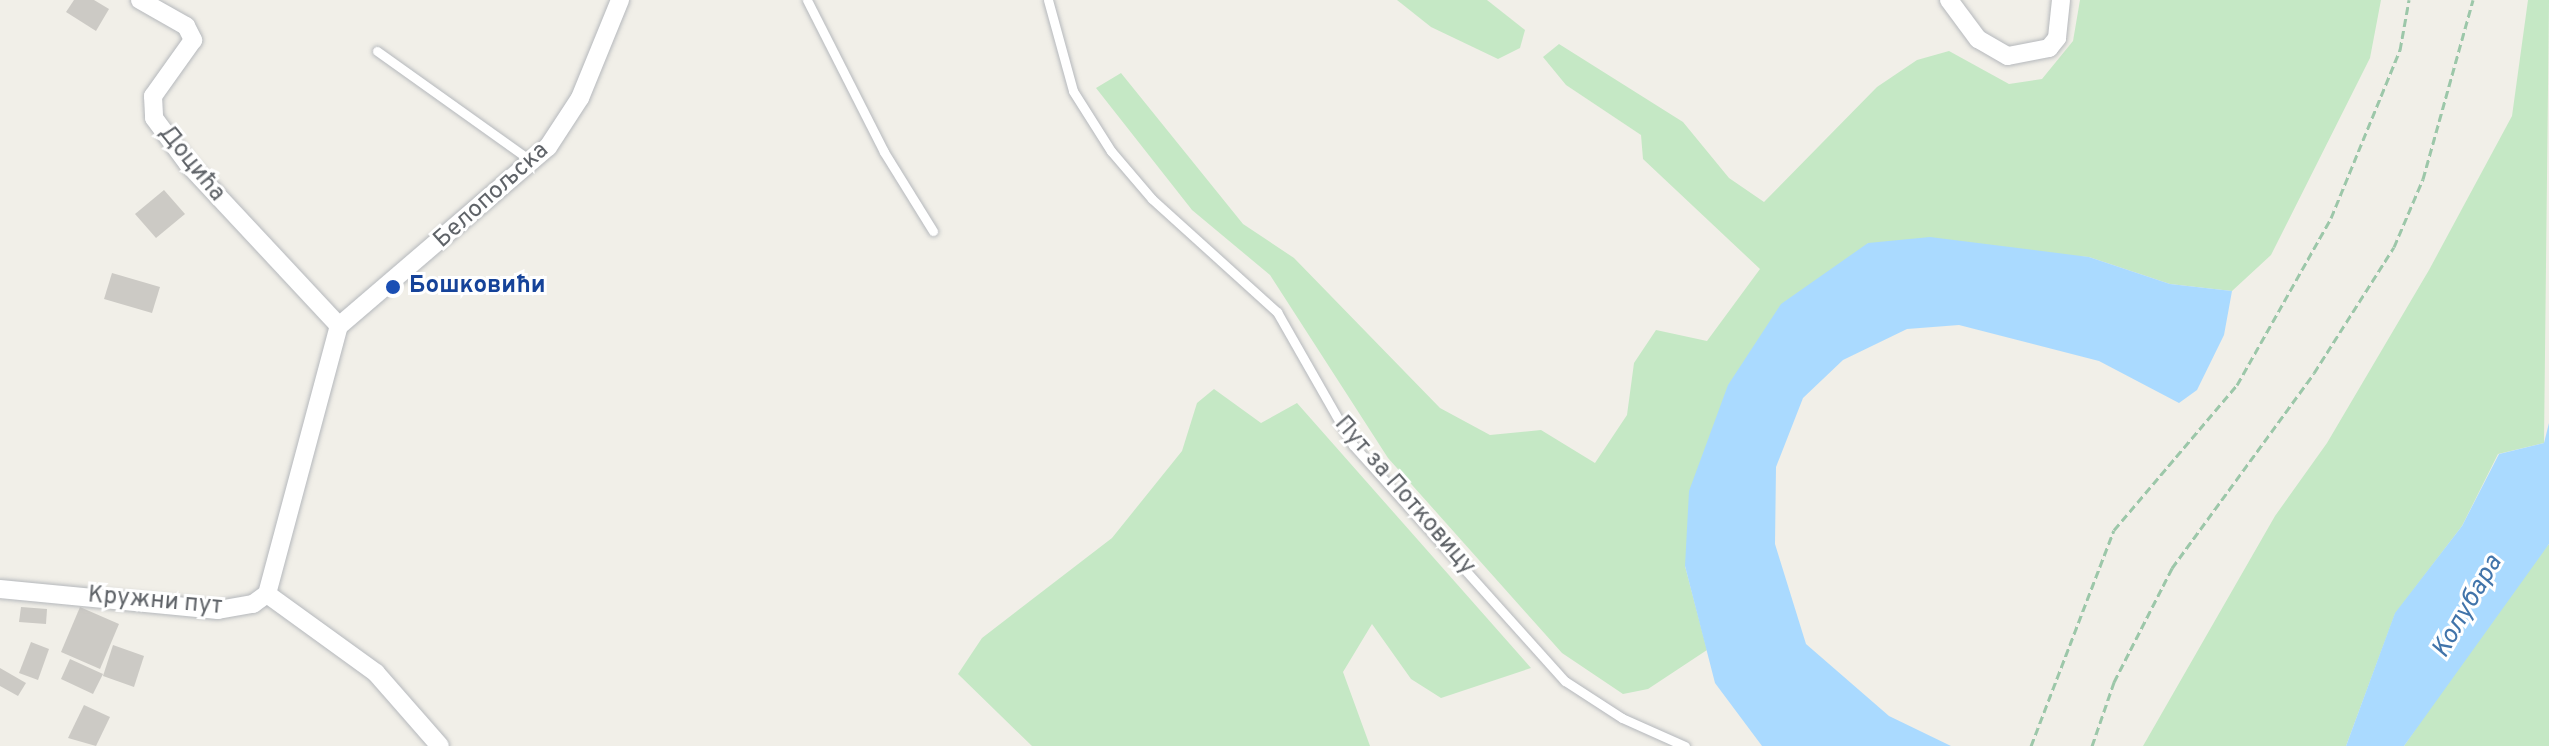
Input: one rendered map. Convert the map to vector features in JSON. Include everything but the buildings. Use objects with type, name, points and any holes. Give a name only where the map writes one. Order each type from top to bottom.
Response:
[{"type":"street","name":"Доцића","points":[[140,0],[186,26],[193,40],[153,96],[154,118],[188,164],[339,326]]},
{"type":"street","name":"Белопољска","points":[[339,326],[534,164],[580,98],[620,0]]},
{"type":"street","points":[[1949,0],[1987,47],[2017,56],[2044,51],[2054,42],[2061,0]]},
{"type":"street","points":[[339,326],[267,594],[376,673],[440,746]]},
{"type":"street","name":"Кружни пут","points":[[0,589],[218,610],[253,604],[267,594]]},
{"type":"lane","points":[[807,0],[884,152],[933,231]]},
{"type":"lane","name":"Пут за Потковицу","points":[[1048,0],[1073,91],[1111,151],[1152,199],[1277,312],[1353,445],[1565,681],[1622,718],[1685,746]]},
{"type":"lane","points":[[377,51],[534,164]]},
{"type":"path","points":[[2031,746],[2114,530],[2237,385],[2331,218],[2400,50],[2409,0]]},
{"type":"path","points":[[2092,746],[2114,682],[2172,568],[2314,373],[2394,247],[2423,179],[2472,0]]},
{"type":"green space","points":[[1397,0],[1487,0],[1525,30],[1520,48],[1498,59],[1431,27]]},
{"type":"green space","points":[[2080,0],[2381,0],[2370,58],[2271,255],[2232,291],[2170,284],[2089,257],[1868,243],[1685,566],[1707,650],[1648,689],[1623,694],[1562,653],[1388,458],[1270,275],[1192,210],[1096,88],[1121,73],[1243,224],[1294,258],[1440,408],[1490,435],[1541,430],[1595,463],[1627,415],[1634,363],[1656,330],[1707,341],[1760,269],[1643,159],[1641,135],[1566,85],[1543,57],[1559,44],[1683,122],[1729,178],[1764,202],[1877,87],[1917,60],[1949,51],[2009,84],[2042,79],[2073,41]]},
{"type":"green space","points":[[2528,0],[2549,0],[2544,443],[2498,454],[2462,526],[2395,614],[2346,746],[2143,746],[2275,516],[2327,443],[2429,270],[2512,116]]},
{"type":"green space","points":[[1214,389],[1261,423],[1297,403],[1531,668],[1441,698],[1411,679],[1372,624],[1343,672],[1370,746],[1032,746],[958,674],[982,638],[1112,538],[1182,451],[1197,403]]},
{"type":"green space","points":[[2549,544],[2549,746],[2404,746],[2516,582]]},
{"type":"water","points":[[1930,237],[2089,257],[2170,284],[2232,291],[2224,335],[2197,390],[2179,403],[2099,361],[1959,325],[1907,329],[1843,360],[1803,398],[1776,467],[1775,544],[1806,644],[1889,716],[1951,746],[1762,746],[1715,683],[1685,566],[1689,491],[1728,385],[1781,304],[1868,243]]},
{"type":"water","name":"Колубара","points":[[2549,423],[2549,544],[2404,746],[2346,746],[2395,613],[2462,526],[2499,454],[2544,443]]},
{"type":"place","name":"Бошковићи","points":[[393,287]]}]
